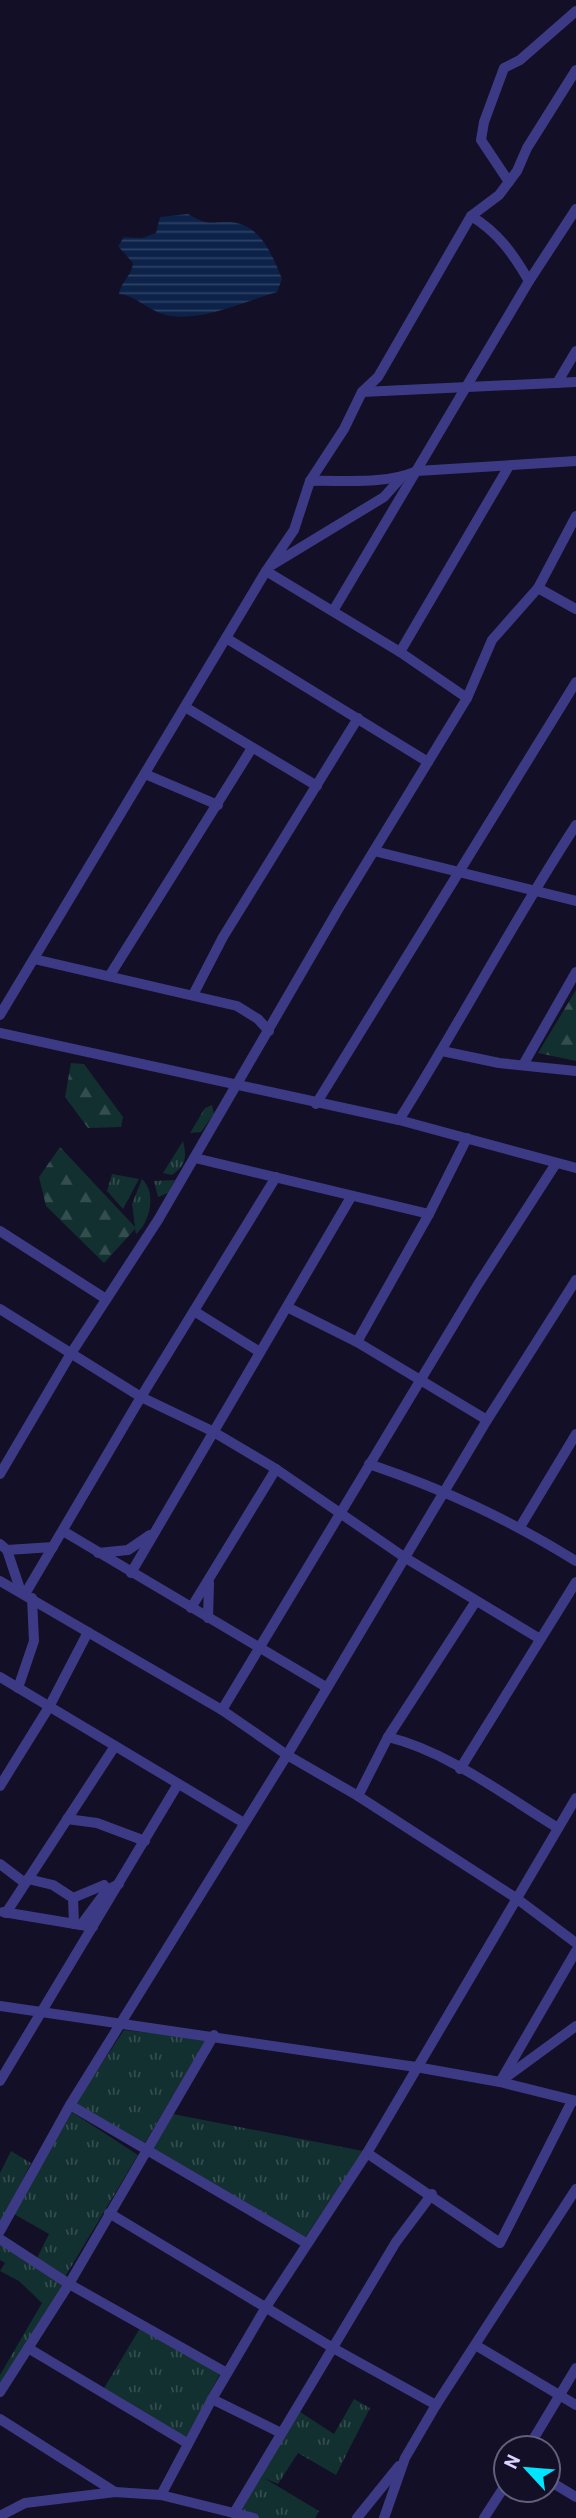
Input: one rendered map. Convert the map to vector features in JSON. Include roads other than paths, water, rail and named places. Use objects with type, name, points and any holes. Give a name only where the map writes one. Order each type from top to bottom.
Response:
[{"type":"street","points":[[509,182],[481,140],[484,122],[504,68],[520,60],[576,11]]},
{"type":"street","points":[[0,1015],[267,569],[294,530],[310,481],[344,429],[362,392],[377,377],[471,216],[499,195],[509,182],[576,70]]},
{"type":"street","points":[[333,611],[530,281],[576,209]]},
{"type":"street","points":[[471,216],[489,227],[530,281]]},
{"type":"street","points":[[557,383],[576,351]]},
{"type":"street","points":[[377,377],[391,389]]},
{"type":"street","points":[[362,392],[576,382]]},
{"type":"street","points":[[310,481],[371,482],[400,479],[418,471],[576,461]]},
{"type":"street","points":[[400,652],[509,466]]},
{"type":"street","points":[[267,569],[384,497],[400,479]]},
{"type":"street","points":[[0,1474],[70,1355],[195,1158],[374,851],[467,698],[492,640],[502,625],[538,588],[576,516]]},
{"type":"street","points":[[267,569],[400,652],[467,698]]},
{"type":"street","points":[[538,588],[576,610]]},
{"type":"street","points":[[226,638],[428,762]]},
{"type":"street","points":[[316,1104],[458,871],[572,698],[576,682]]},
{"type":"street","points":[[185,707],[317,786]]},
{"type":"street","points":[[193,995],[229,927],[358,718]]},
{"type":"street","points":[[110,975],[253,748]]},
{"type":"street","points":[[145,774],[218,806]]},
{"type":"street","points":[[399,1120],[442,1051],[534,890],[576,825]]},
{"type":"street","points":[[374,851],[576,901]]},
{"type":"street","points":[[34,959],[237,1006],[258,1019],[269,1031]]},
{"type":"street","points":[[523,1065],[576,972]]},
{"type":"street","points":[[0,1032],[238,1084],[316,1104],[399,1120],[555,1165],[576,1168]]},
{"type":"street","points":[[442,1051],[576,1071]]},
{"type":"street","points":[[357,1342],[429,1214],[467,1138]]},
{"type":"street","points":[[195,1158],[429,1214]]},
{"type":"street","points":[[222,1710],[369,1464],[555,1165]]},
{"type":"street","points":[[26,1594],[141,1397],[276,1177]]},
{"type":"street","points":[[131,1573],[212,1431],[352,1197]]},
{"type":"street","points":[[0,1231],[106,1299]]},
{"type":"street","points":[[0,2231],[70,2105],[287,1755],[487,1420],[574,1288]]},
{"type":"street","points":[[287,1307],[357,1342],[487,1420]]},
{"type":"street","points":[[0,1310],[141,1397],[212,1431],[276,1469],[404,1557],[540,1639]]},
{"type":"street","points":[[194,1311],[260,1352]]},
{"type":"street","points":[[520,1527],[576,1434]]},
{"type":"street","points":[[369,1464],[445,1490],[520,1527],[576,1561]]},
{"type":"street","points":[[191,1608],[276,1469]]},
{"type":"street","points":[[98,1553],[128,1550],[156,1529]]},
{"type":"street","points":[[62,1531],[326,1687]]},
{"type":"street","points":[[18,1688],[34,1641],[26,1594],[3,1547],[53,1547]]},
{"type":"street","points":[[208,1618],[206,1599],[210,1578]]},
{"type":"street","points":[[0,1581],[222,1710],[287,1755],[358,1796],[516,1898],[576,1942]]},
{"type":"street","points":[[460,1769],[576,1582]]},
{"type":"street","points":[[358,1796],[388,1737],[476,1601]]},
{"type":"street","points":[[0,1786],[49,1707],[88,1632]]},
{"type":"street","points":[[0,1677],[244,1824]]},
{"type":"street","points":[[388,1737],[413,1744],[460,1769],[558,1828]]},
{"type":"street","points":[[93,1927],[3,1912],[27,1881],[114,1746]]},
{"type":"street","points":[[0,2081],[178,1784]]},
{"type":"street","points":[[161,2495],[187,2443],[266,2307],[367,2154],[576,1798]]},
{"type":"street","points":[[67,1819],[97,1823],[145,1841]]},
{"type":"street","points":[[0,1864],[27,1881],[53,1885],[73,1898],[77,1925]]},
{"type":"street","points":[[77,1925],[107,1890],[119,1884]]},
{"type":"street","points":[[73,1898],[104,1885],[107,1890]]},
{"type":"street","points":[[499,2082],[576,1951]]},
{"type":"street","points":[[0,2006],[121,2025],[214,2035],[416,2067],[499,2082],[574,2101],[500,2243],[432,2194],[367,2154]]},
{"type":"street","points":[[499,2082],[576,2026]]},
{"type":"street","points":[[0,2392],[69,2284],[214,2035]]},
{"type":"street","points":[[70,2105],[306,2243]]},
{"type":"street","points":[[357,2518],[405,2458],[436,2405],[477,2346],[576,2189]]},
{"type":"street","points":[[234,2513],[396,2242],[432,2194]]},
{"type":"street","points":[[109,2213],[333,2348],[436,2405]]},
{"type":"street","points":[[0,2239],[69,2284],[227,2374]]},
{"type":"street","points":[[477,2346],[576,2405]]},
{"type":"street","points":[[28,2348],[187,2443]]},
{"type":"street","points":[[536,2434],[576,2368]]},
{"type":"street","points":[[212,2399],[281,2433]]},
{"type":"street","points":[[0,2419],[115,2492]]},
{"type":"street","points":[[384,2518],[405,2458]]},
{"type":"street","points":[[0,2516],[25,2503],[115,2492],[161,2495],[254,2518]]},
{"type":"water","points":[[188,214],[205,222],[240,224],[257,234],[274,260],[282,279],[277,292],[211,313],[184,317],[163,314],[131,297],[119,294],[133,263],[118,246],[124,237],[142,238],[156,233],[160,217]]}]
